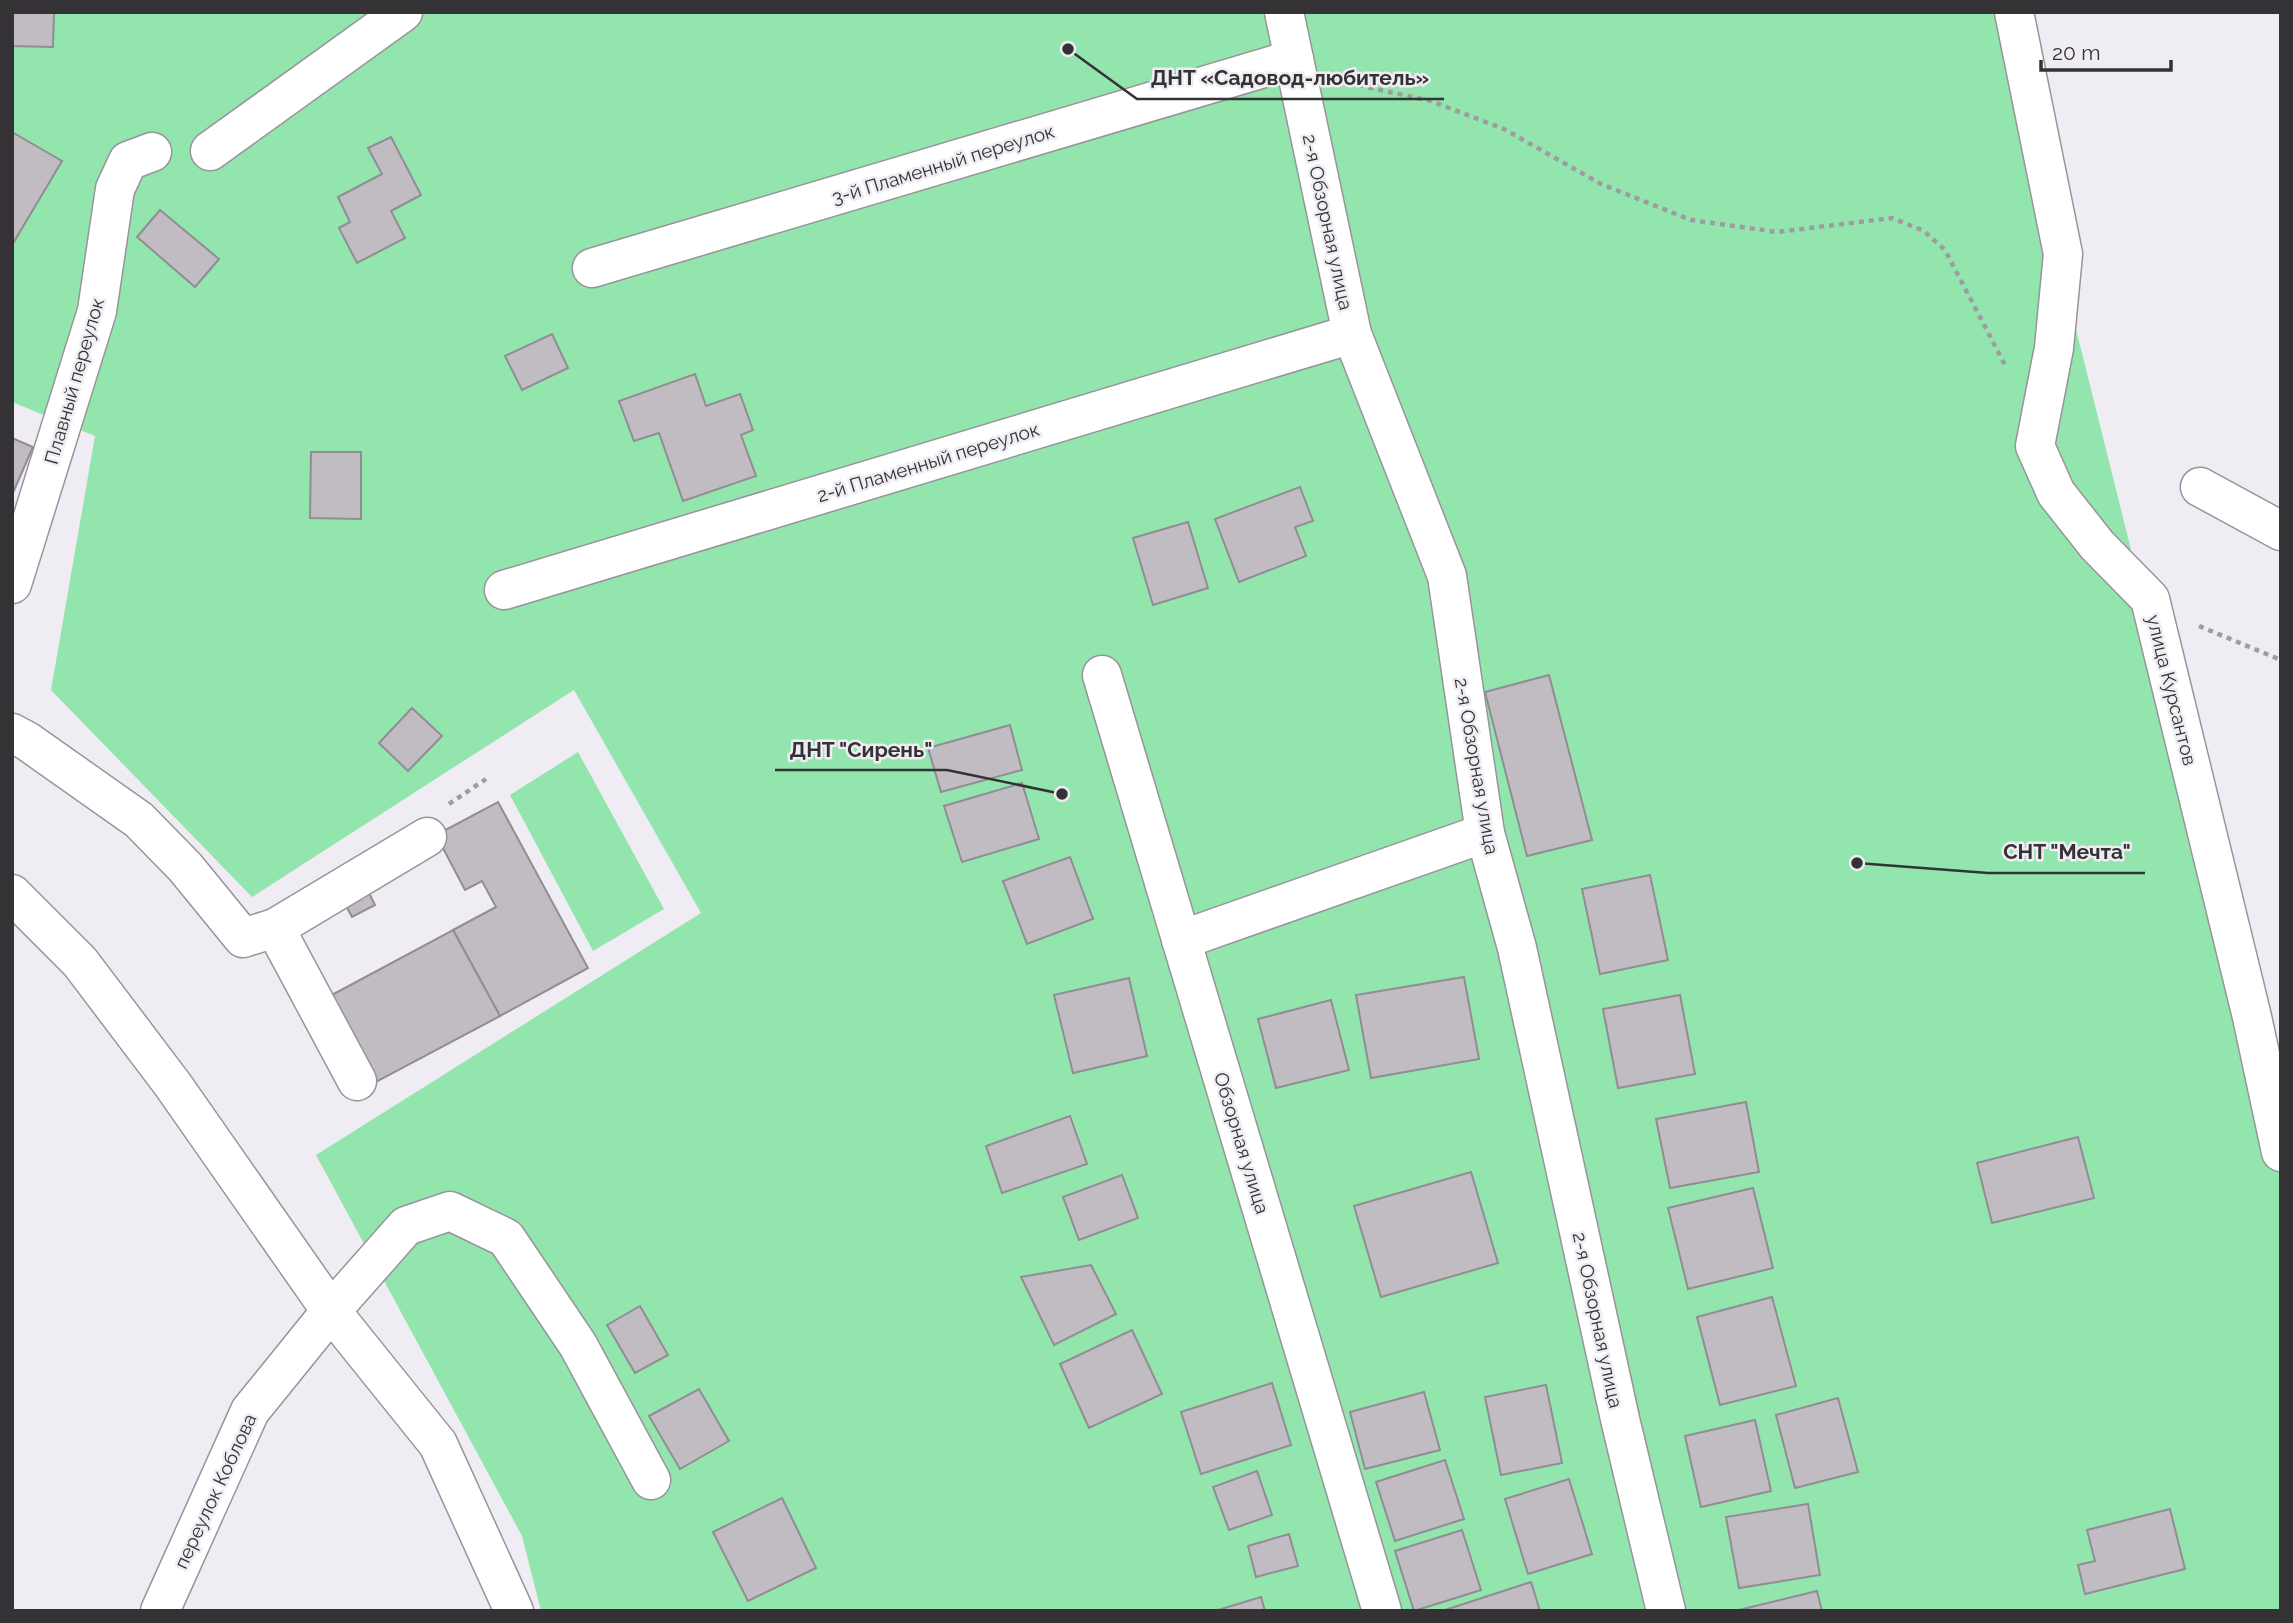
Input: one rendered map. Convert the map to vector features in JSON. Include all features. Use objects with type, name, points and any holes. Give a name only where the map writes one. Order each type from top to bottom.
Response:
[{"type":"street","points":[[210,151],[403,12]]},
{"type":"street","name":"2-я Обзорная улица","points":[[1284,12],[1352,334],[1447,576],[1485,833],[1517,948],[1620,1419],[1666,1611]]},
{"type":"street","name":"улица Курсантов","points":[[2014,12],[2063,254],[2054,348],[2035,446],[2056,493],[2097,545],[2150,599],[2252,1017],[2281,1152]]},
{"type":"street","name":"3-й Пламенный переулок","points":[[592,268],[1294,59]]},
{"type":"street","name":"Плавный переулок","points":[[12,584],[97,311],[116,189],[128,161],[152,152]]},
{"type":"street","name":"2-й Пламенный переулок","points":[[504,590],[1352,334]]},
{"type":"street","points":[[2200,487],[2281,531]]},
{"type":"street","name":"Обзорная улица","points":[[1102,675],[1382,1611]]},
{"type":"street","points":[[12,733],[139,820],[185,867],[243,938],[275,928],[427,837]]},
{"type":"street","points":[[1181,940],[1485,833]]},
{"type":"street","points":[[12,894],[80,962],[173,1085],[331,1311],[438,1444],[514,1611]]},
{"type":"street","points":[[275,928],[357,1081]]},
{"type":"street","name":"переулок Коблова","points":[[160,1611],[250,1410],[331,1311],[406,1226],[450,1211],[506,1238],[578,1345],[651,1480]]},
{"type":"path","points":[[1294,59],[1357,85],[1431,102],[1504,129],[1601,184],[1690,220],[1777,232],[1892,218],[1924,231],[1945,250],[2011,376]]},
{"type":"path","points":[[2150,599],[2176,617],[2281,660]]},
{"type":"green space","points":[[12,12],[1997,12],[2281,1152],[2281,1611],[541,1611],[522,1536],[316,1155],[701,913],[574,690],[252,897],[51,690],[95,436],[12,402]]},
{"type":"green space","points":[[578,752],[664,909],[593,951],[510,795]]},
{"type":"building","points":[[12,12],[54,12],[53,47],[12,46]]},
{"type":"building","points":[[12,132],[62,161],[12,245]]},
{"type":"building","points":[[391,137],[421,195],[391,211],[405,238],[357,263],[339,228],[350,222],[338,197],[382,174],[368,148]]},
{"type":"building","points":[[160,210],[219,259],[195,287],[137,237]]},
{"type":"building","points":[[552,334],[568,368],[522,390],[505,356]]},
{"type":"building","points":[[695,374],[706,406],[740,394],[753,430],[741,435],[756,476],[683,501],[659,433],[634,441],[619,401]]},
{"type":"building","points":[[12,438],[33,447],[12,495]]},
{"type":"building","points":[[311,452],[361,452],[361,519],[310,518]]},
{"type":"building","points":[[1300,487],[1313,521],[1295,527],[1306,556],[1239,582],[1215,519]]},
{"type":"building","points":[[1188,522],[1208,588],[1153,605],[1133,538]]},
{"type":"building","points":[[1549,675],[1592,840],[1527,856],[1485,692]]},
{"type":"building","points":[[412,708],[442,736],[408,771],[379,743]]},
{"type":"building","points":[[1010,725],[1022,770],[941,792],[928,748]]},
{"type":"building","points":[[1022,783],[1039,839],[962,862],[944,806]]},
{"type":"building","points":[[498,802],[588,968],[500,1016],[453,930],[496,907],[482,881],[465,890],[436,835]]},
{"type":"building","points":[[1070,857],[1093,919],[1027,944],[1003,881]]},
{"type":"building","points":[[1650,875],[1668,960],[1600,974],[1582,889]]},
{"type":"building","points":[[368,891],[375,905],[352,917],[345,904]]},
{"type":"building","points":[[453,930],[500,1016],[376,1082],[330,996]]},
{"type":"building","points":[[1464,977],[1479,1059],[1371,1078],[1356,995]]},
{"type":"building","points":[[1129,978],[1147,1056],[1073,1073],[1054,995]]},
{"type":"building","points":[[1680,995],[1695,1074],[1618,1088],[1603,1009]]},
{"type":"building","points":[[1331,1000],[1349,1070],[1276,1088],[1258,1019]]},
{"type":"building","points":[[1746,1102],[1759,1172],[1670,1188],[1656,1119]]},
{"type":"building","points":[[1070,1116],[1087,1164],[1002,1193],[986,1146]]},
{"type":"building","points":[[2078,1137],[2094,1198],[1992,1223],[1977,1163]]},
{"type":"building","points":[[1471,1172],[1498,1263],[1381,1297],[1354,1206]]},
{"type":"building","points":[[1122,1175],[1138,1218],[1079,1240],[1063,1197]]},
{"type":"building","points":[[1753,1188],[1773,1268],[1688,1289],[1668,1208]]},
{"type":"building","points":[[1091,1265],[1116,1314],[1054,1345],[1021,1277]]},
{"type":"building","points":[[1772,1297],[1796,1386],[1720,1405],[1697,1317]]},
{"type":"building","points":[[640,1306],[668,1355],[635,1373],[607,1325]]},
{"type":"building","points":[[1132,1330],[1162,1394],[1089,1428],[1060,1364]]},
{"type":"building","points":[[1272,1383],[1291,1445],[1201,1474],[1181,1412]]},
{"type":"building","points":[[1546,1385],[1562,1463],[1501,1475],[1485,1397]]},
{"type":"building","points":[[699,1389],[729,1441],[680,1469],[649,1416]]},
{"type":"building","points":[[1424,1392],[1440,1450],[1365,1469],[1350,1412]]},
{"type":"building","points":[[1838,1398],[1858,1472],[1795,1488],[1776,1415]]},
{"type":"building","points":[[1755,1420],[1771,1491],[1701,1507],[1685,1436]]},
{"type":"building","points":[[1445,1460],[1464,1519],[1395,1541],[1376,1482]]},
{"type":"building","points":[[1257,1471],[1272,1515],[1229,1530],[1213,1487]]},
{"type":"building","points":[[1569,1479],[1592,1554],[1528,1574],[1505,1499]]},
{"type":"building","points":[[782,1498],[816,1568],[748,1601],[713,1532]]},
{"type":"building","points":[[1808,1504],[1820,1575],[1739,1588],[1726,1517]]},
{"type":"building","points":[[2170,1509],[2185,1569],[2085,1594],[2078,1565],[2095,1561],[2087,1530]]},
{"type":"building","points":[[1462,1530],[1481,1590],[1414,1611],[1395,1551]]},
{"type":"building","points":[[1289,1534],[1298,1566],[1256,1577],[1248,1546]]},
{"type":"building","points":[[1531,1582],[1540,1611],[1442,1611]]},
{"type":"building","points":[[1817,1591],[1822,1611],[1739,1610]]},
{"type":"building","points":[[1261,1597],[1265,1611],[1218,1610]]},
{"type":"place","name":"ДНТ «Садовод-любитель»","points":[[1068,49]]},
{"type":"place","name":"ДНТ \"Сирень\"","points":[[1062,794]]},
{"type":"place","name":"СНТ \"Мечта\"","points":[[1857,863]]}]
